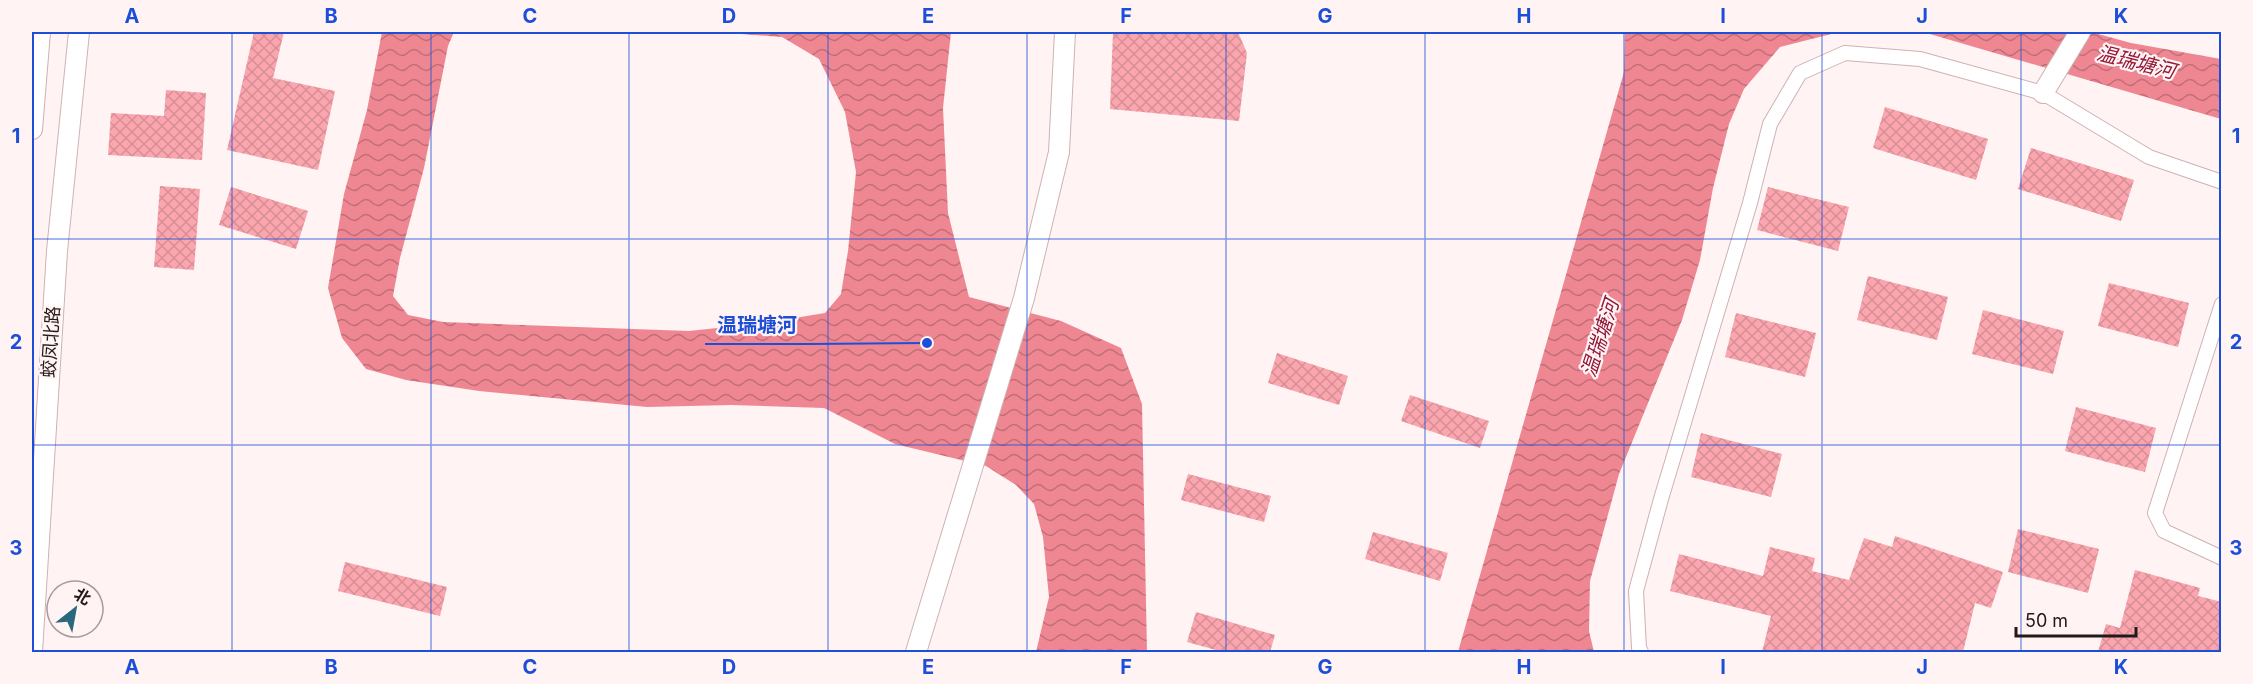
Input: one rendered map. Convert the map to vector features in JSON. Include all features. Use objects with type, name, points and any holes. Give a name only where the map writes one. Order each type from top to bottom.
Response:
[{"type":"street","points":[[32,129],[40,32]]},
{"type":"street","name":"蛟凤北路","points":[[32,652],[57,251],[79,32]]},
{"type":"street","points":[[916,652],[1024,298],[1059,152],[1065,32]]},
{"type":"street","points":[[2046,88],[2080,32]]},
{"type":"street","points":[[1641,652],[1636,591],[1639,579],[1750,203],[1770,124],[1800,73],[1845,52],[1920,59],[2046,88],[2149,157],[2222,182]]},
{"type":"street","points":[[2222,304],[2155,513],[2163,531],[2222,558]]},
{"type":"water","points":[[382,32],[454,32],[448,46],[424,168],[400,258],[393,296],[408,315],[443,322],[689,331],[764,323],[825,313],[841,294],[856,172],[845,112],[819,59],[782,37],[715,32],[951,32],[943,108],[948,213],[969,297],[1061,321],[1121,348],[1142,404],[1147,652],[1036,652],[1049,597],[1043,537],[1034,504],[1016,485],[986,466],[895,444],[824,408],[731,405],[647,407],[479,391],[406,380],[366,369],[342,338],[328,288],[344,194],[367,110]]},
{"type":"water","points":[[1625,32],[1839,32],[1780,47],[1744,89],[1729,124],[1713,188],[1700,260],[1682,320],[1619,474],[1590,581],[1589,631],[1594,652],[1458,652],[1624,72]]},
{"type":"water","points":[[1923,32],[2091,32],[2131,43],[2221,59],[2221,119]]},
{"type":"building","points":[[254,32],[284,32],[273,78],[335,91],[318,170],[227,150]]},
{"type":"building","points":[[1113,32],[1238,32],[1247,53],[1239,121],[1110,109]]},
{"type":"building","points":[[166,90],[206,93],[202,160],[108,155],[111,113],[164,116]]},
{"type":"building","points":[[1885,107],[1988,139],[1976,180],[1873,148]]},
{"type":"building","points":[[2031,148],[2134,180],[2121,221],[2018,189]]},
{"type":"building","points":[[160,186],[200,189],[194,270],[154,267]]},
{"type":"building","points":[[231,187],[308,211],[296,249],[219,225]]},
{"type":"building","points":[[1768,187],[1849,207],[1838,251],[1757,230]]},
{"type":"building","points":[[1868,276],[1948,297],[1937,340],[1857,320]]},
{"type":"building","points":[[2109,283],[2189,303],[2178,347],[2098,326]]},
{"type":"building","points":[[1983,310],[2064,331],[2053,374],[1972,354]]},
{"type":"building","points":[[1736,313],[1816,333],[1805,377],[1725,357]]},
{"type":"building","points":[[1277,353],[1348,376],[1339,405],[1268,383]]},
{"type":"building","points":[[1410,395],[1489,421],[1480,448],[1401,421]]},
{"type":"building","points":[[2076,407],[2156,428],[2145,472],[2065,451]]},
{"type":"building","points":[[1701,433],[1782,454],[1771,497],[1691,477]]},
{"type":"building","points":[[1188,474],[1271,496],[1264,522],[1181,500]]},
{"type":"building","points":[[2018,529],[2099,549],[2088,593],[2008,572]]},
{"type":"building","points":[[1373,532],[1448,553],[1440,581],[1365,559]]},
{"type":"building","points":[[1895,536],[2003,572],[1991,608],[1975,603],[1963,652],[1762,652],[1771,616],[1670,591],[1679,554],[1763,576],[1770,547],[1815,558],[1812,571],[1849,580],[1864,538],[1892,547]]},
{"type":"building","points":[[345,562],[447,587],[440,616],[338,591]]},
{"type":"building","points":[[2135,570],[2200,588],[2198,596],[2222,602],[2222,652],[2098,652],[2106,624],[2120,628]]},
{"type":"building","points":[[1196,612],[1275,635],[1270,652],[1223,652],[1187,642]]},
{"type":"place","name":"温瑞塘河","points":[[927,343]]}]
